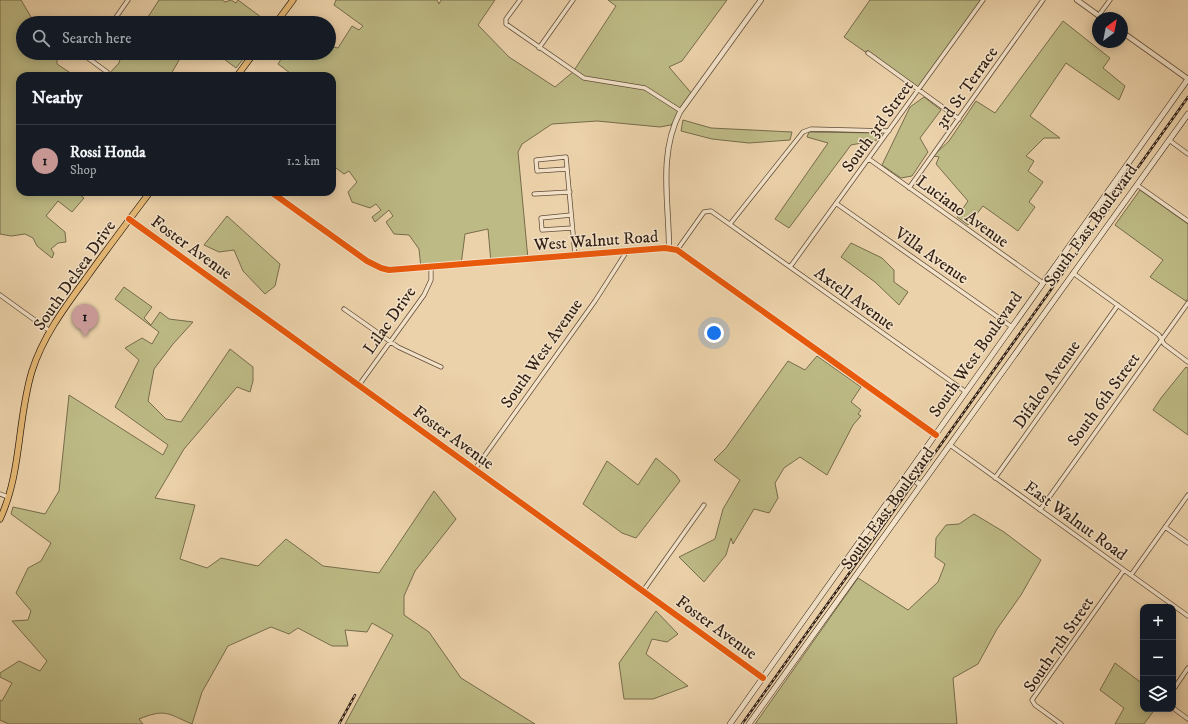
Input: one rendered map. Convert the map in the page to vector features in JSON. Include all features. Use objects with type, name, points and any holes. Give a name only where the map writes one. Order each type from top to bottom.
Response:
[{"type":"main road","points":[[281,16],[293,0]]},
{"type":"main road","points":[[240,72],[249,60]]},
{"type":"main road","name":"South West Boulevard","points":[[730,724],[1188,79]]},
{"type":"main road","name":"South East Boulevard","points":[[749,724],[1072,273],[1188,114]]},
{"type":"main road","name":"South Delsea Drive","points":[[0,519],[17,465],[23,413],[29,384],[38,355],[63,310],[147,196]]},
{"type":"main road","points":[[906,476],[921,485]]},
{"type":"street","points":[[117,16],[128,0]]},
{"type":"street","points":[[520,0],[506,19],[505,23],[539,48],[584,78],[596,82],[645,88],[681,111]]},
{"type":"street","points":[[539,48],[573,0]]},
{"type":"street","points":[[669,248],[666,161],[669,144],[681,111],[761,0]]},
{"type":"street","name":"South 3rd Street","points":[[790,268],[983,0]]},
{"type":"street","name":"3rd St Terrace","points":[[909,188],[1043,0]]},
{"type":"street","points":[[1077,0],[1093,12]]},
{"type":"street","points":[[1103,12],[1110,0]]},
{"type":"street","points":[[1128,36],[1188,79]]},
{"type":"street","points":[[868,53],[959,119]]},
{"type":"street","points":[[90,60],[107,72]]},
{"type":"street","points":[[730,224],[796,138],[803,132],[811,129],[889,131]]},
{"type":"street","points":[[1169,140],[1188,154]]},
{"type":"street","points":[[567,169],[537,171],[536,160],[566,157],[575,255]]},
{"type":"street","name":"Luciano Avenue","points":[[869,159],[1043,284]]},
{"type":"street","points":[[1137,185],[1188,221]]},
{"type":"street","points":[[534,194],[570,192]]},
{"type":"street","name":"West Walnut Road","points":[[276,196],[373,264],[389,270],[627,250],[669,248],[677,250],[936,435]]},
{"type":"street","name":"Villa Avenue","points":[[837,204],[1012,327]]},
{"type":"street","name":"Axtell Avenue","points":[[677,250],[706,211],[711,211],[966,392]]},
{"type":"street","points":[[571,215],[541,218],[542,230],[572,228]]},
{"type":"street","name":"Foster Avenue","points":[[129,219],[763,678]]},
{"type":"street","name":"South West Avenue","points":[[475,469],[594,301],[627,250]]},
{"type":"street","name":"Lilac Drive","points":[[359,385],[428,287],[431,280],[431,267]]},
{"type":"street","points":[[1072,273],[1159,335],[1164,344],[1188,362]]},
{"type":"street","points":[[0,295],[50,331]]},
{"type":"street","name":"South 6th Street","points":[[1040,510],[1188,303]]},
{"type":"street","name":"Difalco Avenue","points":[[995,478],[1118,306]]},
{"type":"street","points":[[344,309],[390,342],[441,367]]},
{"type":"street","name":"East Walnut Road","points":[[950,445],[1188,616]]},
{"type":"street","points":[[0,494],[8,497]]},
{"type":"street","points":[[1131,575],[1188,495]]},
{"type":"street","points":[[643,591],[704,505]]},
{"type":"street","points":[[1166,527],[1188,543]]},
{"type":"street","name":"South 7th Street","points":[[1061,724],[1035,705],[1032,700],[1124,570]]},
{"type":"street","points":[[1176,686],[1188,668]]},
{"type":"street","points":[[1176,710],[1188,719]]},
{"type":"shaded area","points":[[0,0],[21,0],[30,16],[16,16],[16,60],[57,60],[57,64],[69,72],[16,72],[16,196],[81,196],[84,198],[72,212],[58,201],[46,216],[65,232],[66,242],[58,243],[51,249],[54,253],[52,258],[37,246],[33,238],[25,234],[11,236],[0,234]]},
{"type":"shaded area","points":[[159,0],[222,0],[225,2],[231,0],[236,3],[238,0],[260,16],[149,16]]},
{"type":"shaded area","points":[[336,0],[437,0],[439,4],[441,0],[495,0],[478,25],[509,57],[555,87],[573,72],[616,6],[608,0],[727,0],[682,61],[669,67],[693,95],[671,125],[660,127],[597,121],[552,124],[522,144],[518,152],[528,259],[491,262],[488,229],[465,234],[461,265],[421,268],[419,249],[409,235],[394,234],[386,222],[393,216],[389,210],[375,222],[372,217],[381,210],[376,204],[370,208],[352,202],[348,192],[357,182],[349,171],[344,174],[336,168],[336,72],[289,72],[278,64],[281,60],[336,60],[336,48],[338,48],[352,26],[359,30],[363,26],[334,5]]},
{"type":"shaded area","points":[[870,0],[983,0],[919,90],[844,37]]},
{"type":"shaded area","points":[[1063,21],[1092,44],[1092,48],[1097,48],[1110,58],[1103,68],[1125,86],[1119,100],[1066,63],[1030,116],[1060,138],[1044,138],[1026,156],[1034,161],[1028,171],[1043,182],[1029,202],[1035,207],[1018,231],[983,206],[968,225],[957,217],[968,201],[936,164],[939,157],[933,156],[949,141],[976,101],[995,113]]},
{"type":"shaded area","points":[[120,60],[179,60],[172,72],[111,72]]},
{"type":"shaded area","points":[[225,60],[242,60],[236,68]]},
{"type":"shaded area","points":[[924,97],[941,110],[920,138],[928,152],[912,176],[901,178],[882,165],[910,107]]},
{"type":"shaded area","points":[[683,120],[711,128],[792,132],[790,140],[749,143],[712,139],[681,131]]},
{"type":"shaded area","points":[[809,132],[882,133],[877,140],[851,145],[789,228],[775,219],[828,143],[807,137]]},
{"type":"shaded area","points":[[1140,190],[1188,224],[1188,298],[1186,301],[1150,277],[1163,260],[1115,225]]},
{"type":"shaded area","points":[[227,216],[280,264],[275,286],[265,294],[243,271],[234,250],[219,252],[204,245]]},
{"type":"shaded area","points":[[851,243],[882,258],[894,270],[894,282],[908,292],[899,305],[875,282],[841,257]]},
{"type":"shaded area","points":[[124,287],[152,307],[144,318],[151,325],[160,312],[169,319],[193,322],[173,344],[154,369],[148,401],[166,419],[181,422],[230,349],[253,367],[253,381],[250,392],[237,387],[184,449],[155,498],[195,505],[180,559],[207,568],[221,558],[258,566],[286,539],[323,566],[379,573],[434,491],[456,519],[415,571],[404,596],[404,615],[429,632],[461,678],[535,724],[345,724],[393,635],[372,623],[367,632],[345,630],[348,646],[332,646],[298,628],[289,634],[271,627],[228,646],[202,692],[192,724],[172,715],[161,713],[139,719],[143,724],[9,724],[0,720],[0,700],[2,701],[12,683],[0,677],[0,673],[19,661],[40,671],[47,661],[12,621],[28,620],[31,611],[16,593],[28,568],[41,561],[51,543],[11,514],[13,507],[45,514],[59,491],[69,395],[163,455],[168,445],[115,407],[139,360],[125,348],[142,338],[152,344],[159,332],[115,299]]},
{"type":"shaded area","points":[[817,356],[861,387],[851,402],[861,410],[858,414],[861,416],[853,425],[827,475],[800,457],[784,468],[775,483],[778,498],[769,513],[754,509],[733,544],[731,538],[726,555],[704,582],[679,557],[715,539],[723,509],[740,480],[714,460],[726,448],[788,361],[805,370]]},
{"type":"shaded area","points":[[1186,367],[1188,368],[1188,435],[1153,410]]},
{"type":"shaded area","points":[[656,458],[676,475],[680,481],[636,538],[622,533],[583,504],[607,461],[638,485]]},
{"type":"shaded area","points":[[974,514],[1004,532],[1041,560],[1021,595],[997,629],[978,664],[953,678],[957,724],[755,724],[858,578],[908,610],[938,582],[945,564],[935,557],[936,538],[946,525],[959,524]]},
{"type":"shaded area","points":[[656,611],[678,634],[667,642],[652,639],[646,654],[688,686],[653,699],[624,699],[619,663]]},
{"type":"shaded area","points":[[1115,663],[1140,682],[1140,712],[1153,712],[1144,724],[1115,724],[1124,708],[1100,690]]},
{"type":"railway","points":[[742,724],[1188,97]]},
{"type":"railway","points":[[339,724],[355,695]]},
{"type":"cycle path","points":[[277,196],[367,261],[389,270],[665,248],[677,250],[936,435]]},
{"type":"cycle path","points":[[129,219],[763,678]]},
{"type":"place","name":"Rossi Honda","points":[[85,337]]}]
